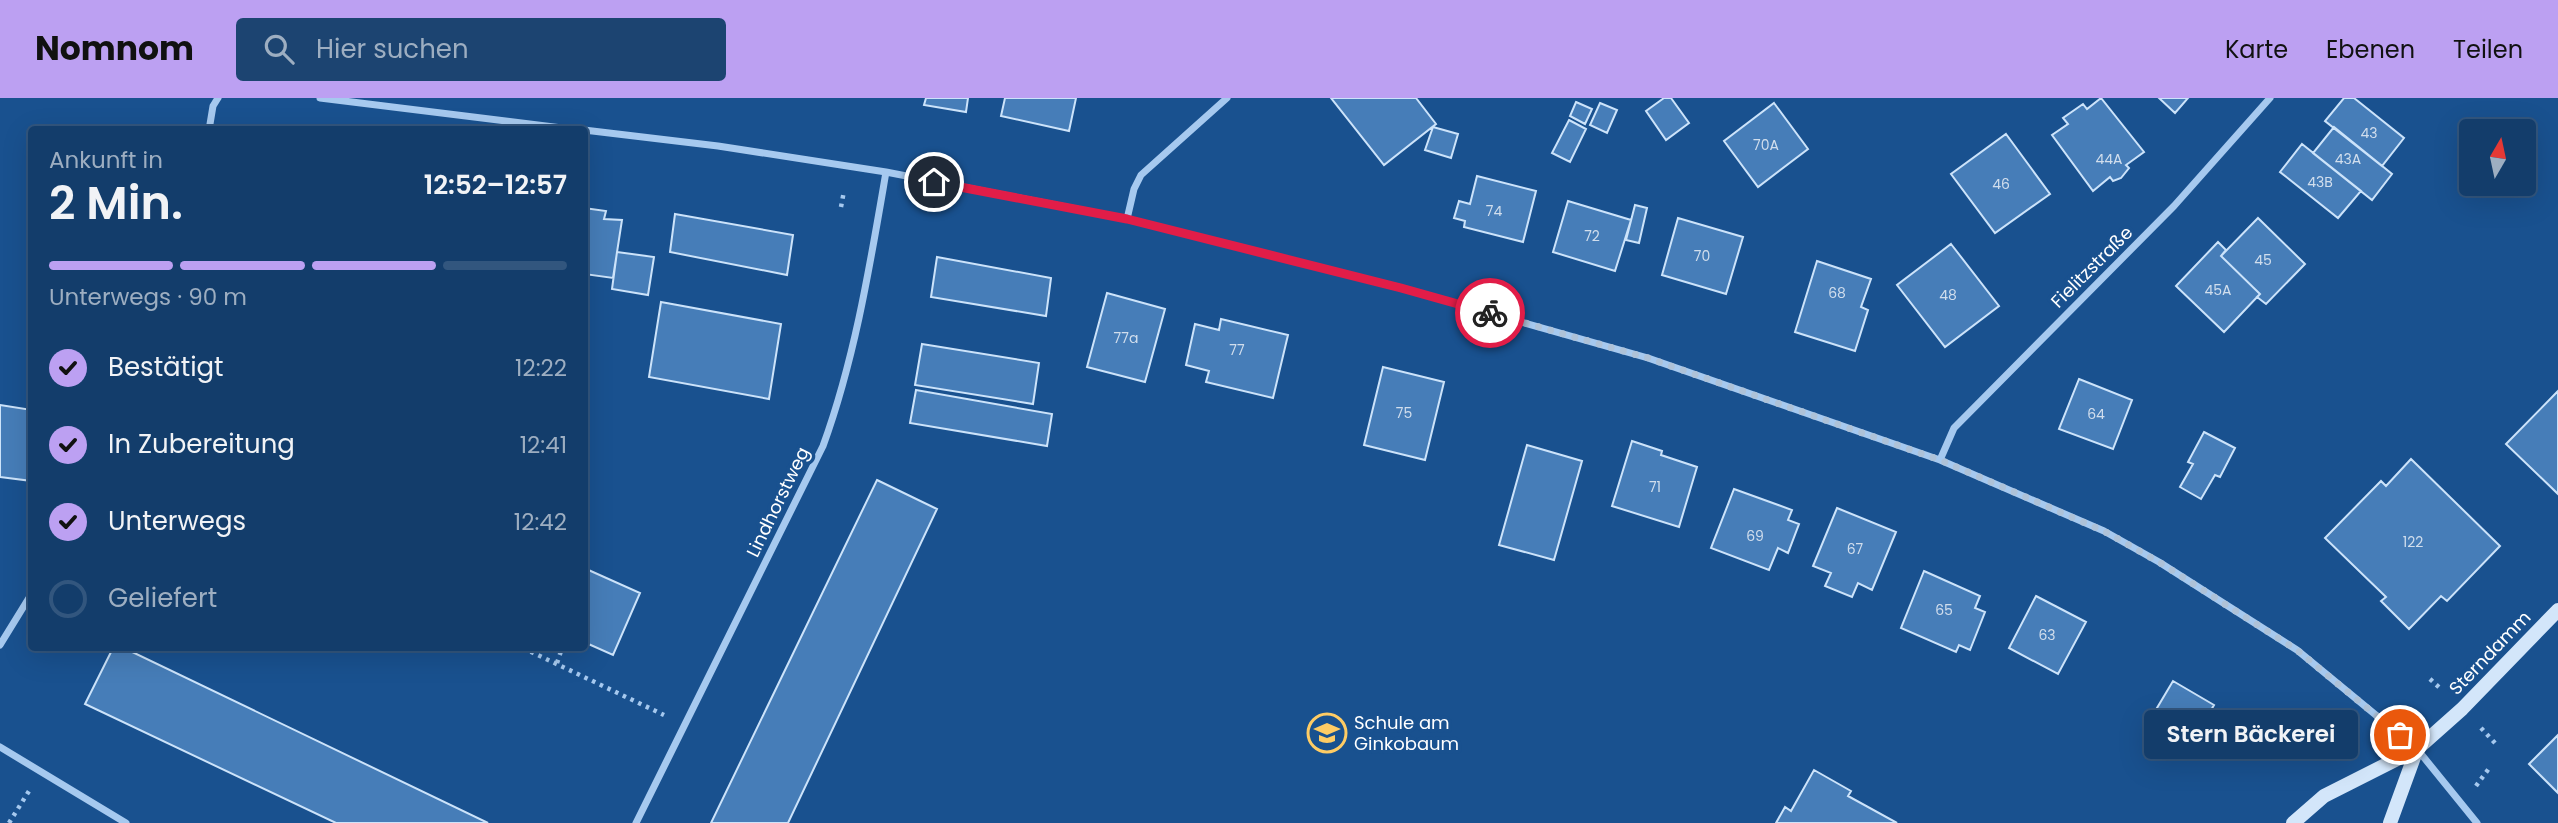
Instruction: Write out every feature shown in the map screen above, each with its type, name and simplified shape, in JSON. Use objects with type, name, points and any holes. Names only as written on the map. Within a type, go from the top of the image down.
[{"type":"street","points":[[210,126],[213,106],[218,98]]},
{"type":"street","points":[[320,98],[546,126]]},
{"type":"street","points":[[1127,219],[1134,189],[1141,175],[1227,98]]},
{"type":"street","name":"Fielitzstraße","points":[[1940,460],[1954,428],[2174,206],[2270,98]]},
{"type":"street","points":[[588,130],[718,146],[886,172],[1127,219],[1401,288],[1648,358],[1940,460],[2104,531],[2159,562],[2297,650],[2417,749],[2477,823]]},
{"type":"street","name":"Lindhorstweg","points":[[636,823],[823,446],[839,402],[861,310],[886,172]]},
{"type":"street","points":[[0,645],[28,600]]},
{"type":"street","name":"Sterndamm","points":[[2293,823],[2324,796],[2417,749],[2462,709],[2558,610]]},
{"type":"street","points":[[0,747],[126,823]]},
{"type":"street","name":"Sterndamm","points":[[2390,823],[2417,749]]},
{"type":"path","points":[[530,651],[685,724]]},
{"type":"path","points":[[557,663],[561,651]]},
{"type":"path","points":[[9,823],[41,773]]},
{"type":"building","points":[[926,98],[968,98],[966,112],[924,105]]},
{"type":"building","points":[[1005,98],[1076,98],[1069,131],[1001,116]]},
{"type":"building","points":[[1331,98],[1416,98],[1436,124],[1384,165]]},
{"type":"building","points":[[1664,98],[1671,98],[1689,123],[1666,140],[1646,111]]},
{"type":"building","points":[[2101,98],[2144,152],[2126,165],[2129,168],[2121,178],[2113,181],[2110,177],[2093,191],[2052,135],[2068,124],[2063,118],[2083,104],[2087,109]]},
{"type":"building","points":[[2159,98],[2188,98],[2175,113]]},
{"type":"building","points":[[2344,98],[2354,98],[2404,138],[2382,166],[2325,121]]},
{"type":"building","points":[[1576,102],[1592,109],[1585,124],[1570,116]]},
{"type":"building","points":[[1600,103],[1617,110],[1607,133],[1590,125]]},
{"type":"building","points":[[1774,103],[1808,149],[1758,187],[1724,141]]},
{"type":"building","points":[[1569,120],[1586,129],[1570,162],[1552,153]]},
{"type":"building","points":[[1433,127],[1458,134],[1451,158],[1425,150]]},
{"type":"building","points":[[2334,127],[2392,174],[2372,200],[2313,153]]},
{"type":"building","points":[[2006,134],[2050,194],[1995,233],[1951,174]]},
{"type":"building","points":[[2302,144],[2361,191],[2338,218],[2280,172]]},
{"type":"building","points":[[1477,176],[1536,191],[1523,242],[1464,227],[1465,221],[1454,218],[1459,201],[1470,204]]},
{"type":"building","points":[[1568,201],[1631,220],[1615,271],[1553,252]]},
{"type":"building","points":[[1635,205],[1647,208],[1639,243],[1626,240]]},
{"type":"building","points":[[588,209],[606,211],[604,219],[622,220],[613,278],[588,275]]},
{"type":"building","points":[[675,214],[793,235],[787,275],[670,252]]},
{"type":"building","points":[[1678,218],[1743,237],[1726,294],[1662,275]]},
{"type":"building","points":[[2258,218],[2305,264],[2266,304],[2257,297],[2260,294],[2221,256]]},
{"type":"building","points":[[2218,242],[2226,250],[2221,256],[2260,294],[2224,332],[2176,286]]},
{"type":"building","points":[[1951,244],[1999,306],[1945,347],[1897,285]]},
{"type":"building","points":[[617,252],[654,257],[648,295],[612,289]]},
{"type":"building","points":[[937,257],[1051,278],[1046,316],[931,297]]},
{"type":"building","points":[[1817,261],[1871,279],[1861,307],[1868,310],[1855,351],[1795,332]]},
{"type":"building","points":[[1107,293],[1165,309],[1145,382],[1087,367]]},
{"type":"building","points":[[661,302],[781,324],[769,399],[649,377]]},
{"type":"building","points":[[1221,319],[1288,335],[1273,398],[1206,382],[1209,371],[1186,365],[1195,324],[1219,330]]},
{"type":"building","points":[[922,344],[1039,363],[1033,404],[915,385]]},
{"type":"building","points":[[1383,367],[1444,382],[1425,460],[1364,445]]},
{"type":"building","points":[[2079,379],[2132,400],[2113,449],[2059,429]]},
{"type":"building","points":[[916,390],[1052,414],[1047,446],[910,423]]},
{"type":"building","points":[[2558,391],[2558,494],[2506,444]]},
{"type":"building","points":[[0,405],[28,409],[28,480],[0,477]]},
{"type":"building","points":[[2204,432],[2235,448],[2220,477],[2215,475],[2201,499],[2180,487],[2193,464],[2188,462]]},
{"type":"building","points":[[1632,441],[1662,451],[1661,455],[1697,467],[1679,527],[1612,506]]},
{"type":"building","points":[[1527,445],[1582,461],[1554,560],[1499,545]]},
{"type":"building","points":[[2411,459],[2500,546],[2447,601],[2441,596],[2409,629],[2381,601],[2386,597],[2325,538],[2381,481],[2386,486]]},
{"type":"building","points":[[877,480],[937,509],[788,823],[711,823]]},
{"type":"building","points":[[1734,489],[1792,510],[1788,520],[1799,524],[1788,553],[1778,548],[1769,570],[1711,548]]},
{"type":"building","points":[[1837,508],[1896,532],[1872,590],[1858,583],[1852,597],[1825,586],[1831,573],[1813,566]]},
{"type":"building","points":[[588,570],[640,593],[613,655],[588,644]]},
{"type":"building","points":[[1924,571],[1980,596],[1975,608],[1985,612],[1970,650],[1959,645],[1956,652],[1901,628]]},
{"type":"building","points":[[2036,596],[2086,622],[2058,674],[2009,648]]},
{"type":"building","points":[[112,651],[130,651],[488,823],[336,823],[85,704]]},
{"type":"building","points":[[2173,681],[2214,705],[2198,732],[2157,708]]},
{"type":"building","points":[[2558,735],[2558,793],[2529,764]]},
{"type":"building","points":[[1814,770],[1851,791],[1848,796],[1897,823],[1776,823],[1785,807],[1791,811]]},
{"type":"way so far","points":[[1490,313],[1648,358],[1940,460],[2104,531],[2159,562],[2297,650],[2400,735]]},
{"type":"place","name":"Schule am Ginkobaum","points":[[1327,733]]},
{"type":"place","name":"Stern Bäckerei","points":[[2400,735]]},
{"type":"route","points":[[934,182],[1127,219],[1490,313]]}]
